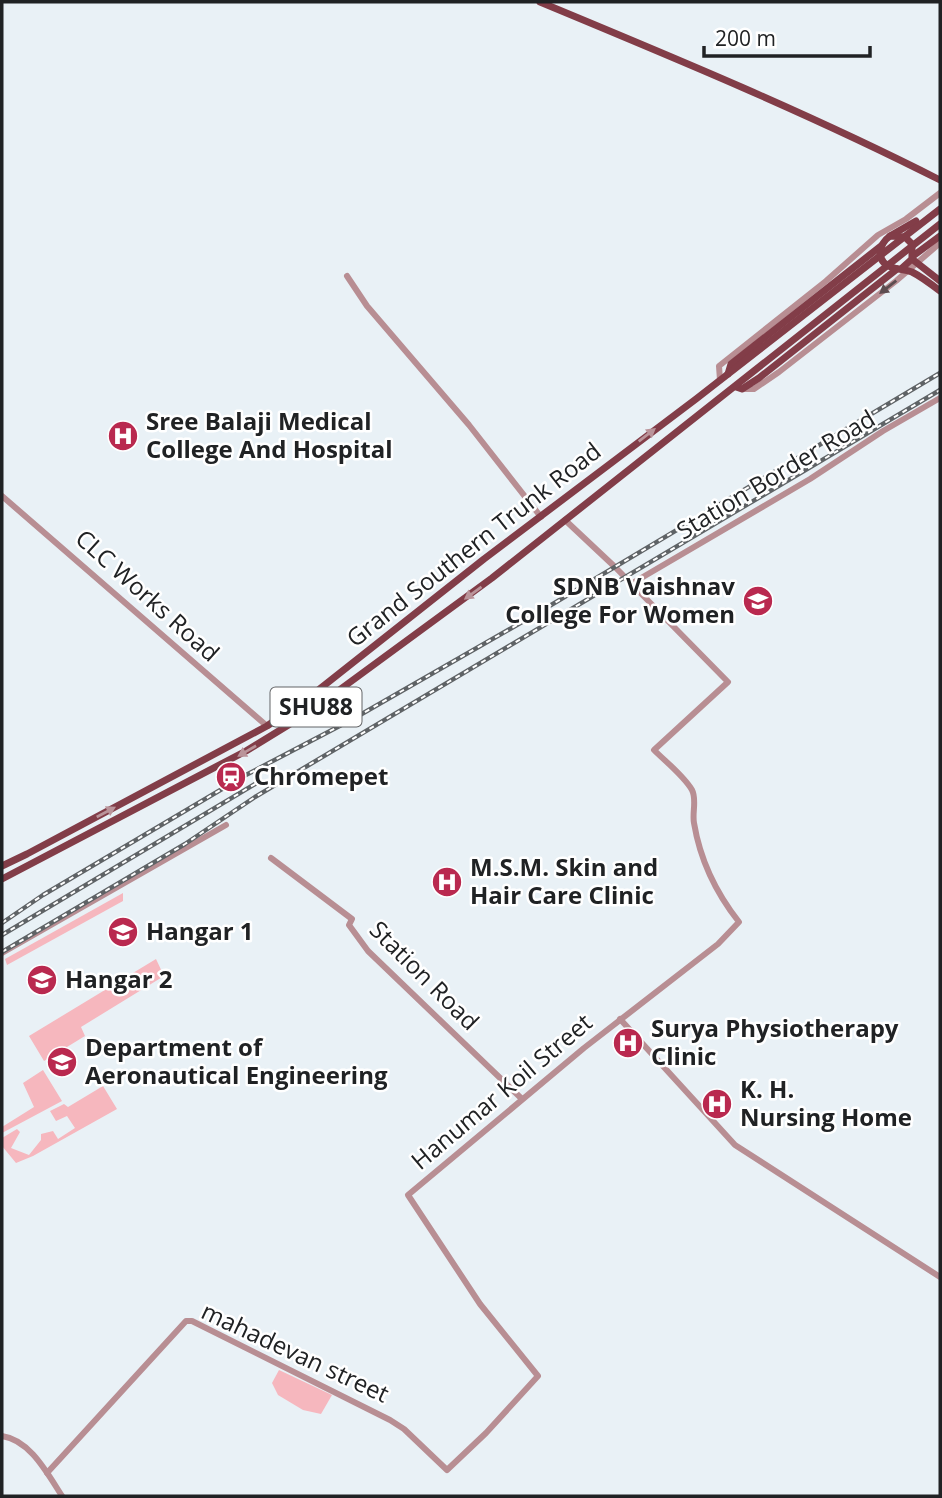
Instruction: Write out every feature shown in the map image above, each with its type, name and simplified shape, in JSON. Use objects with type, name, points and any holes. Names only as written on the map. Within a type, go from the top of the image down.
[{"type":"main road","points":[[540,2],[665,53],[940,182]]},
{"type":"main road","points":[[727,374],[731,364],[740,356],[881,246],[890,236],[909,227],[940,203]]},
{"type":"main road","name":"Grand Southern Trunk Road","points":[[2,866],[267,726],[312,695],[940,209]]},
{"type":"main road","name":"Grand Southern Trunk Road","points":[[2,879],[246,751],[302,717],[492,578],[686,423],[739,388],[940,224]]},
{"type":"main road","points":[[890,236],[900,235],[909,240],[914,249],[913,258]]},
{"type":"main road","points":[[739,388],[759,378],[902,269],[940,236]]},
{"type":"main road","points":[[881,246],[883,261],[940,291]]},
{"type":"main road","points":[[913,258],[940,281]]},
{"type":"street","points":[[720,380],[719,366],[826,281],[885,229],[906,219],[940,194]]},
{"type":"street","points":[[739,388],[754,389],[779,372],[902,269],[940,243]]},
{"type":"street","points":[[347,276],[367,306],[470,425],[541,517]]},
{"type":"street","name":"Station Border Road","points":[[631,584],[810,479],[940,398]]},
{"type":"street","name":"CLC Works Road","points":[[2,496],[267,726]]},
{"type":"street","points":[[565,520],[631,584]]},
{"type":"street","name":"Hanumar Koil Street","points":[[447,1470],[486,1433],[538,1376],[480,1304],[408,1195],[620,1019],[707,953],[739,922],[713,882],[701,852],[693,820],[692,790],[654,750],[727,682],[631,584]]},
{"type":"street","points":[[2,953],[226,825]]},
{"type":"street","name":"Station Road","points":[[271,858],[352,919],[349,926],[368,951],[522,1099]]},
{"type":"street","points":[[620,1019],[735,1145],[940,1277]]},
{"type":"street","name":"mahadevan street","points":[[47,1473],[183,1324],[189,1321],[395,1423],[447,1470]]},
{"type":"street","points":[[2,1436],[17,1439],[47,1473],[62,1496]]},
{"type":"shaded area","points":[[123,893],[123,901],[7,965],[5,959]]},
{"type":"shaded area","points":[[156,959],[164,976],[81,1027],[85,1036],[44,1061],[29,1036]]},
{"type":"shaded area","points":[[43,1070],[62,1101],[2,1133],[2,1127],[34,1107],[23,1083]]},
{"type":"shaded area","points":[[103,1086],[117,1109],[16,1163],[2,1146],[2,1138],[17,1129],[20,1132],[11,1148],[29,1155],[41,1140],[41,1134],[53,1131],[58,1139],[75,1128],[67,1116],[56,1121],[50,1111],[64,1104],[68,1107]]},
{"type":"shaded area","points":[[279,1370],[332,1395],[321,1414],[303,1410],[278,1395],[272,1383]]},
{"type":"railway","points":[[2,923],[43,895],[244,776],[353,719],[536,614],[940,373]]},
{"type":"railway","points":[[2,952],[185,844],[255,797],[940,390]]},
{"type":"railway","points":[[2,935],[260,781]]},
{"type":"place","name":"Sree Balaji Medical College And Hospital","points":[[123,436]]},
{"type":"place","name":"SDNB Vaishnav College For Women","points":[[758,601]]},
{"type":"place","name":"Chromepet","points":[[231,777]]},
{"type":"place","name":"M.S.M. Skin and Hair Care Clinic","points":[[447,882]]},
{"type":"place","name":"Hangar 1","points":[[123,932]]},
{"type":"place","name":"Hangar 2","points":[[42,980]]},
{"type":"place","name":"Surya Physiotherapy Clinic","points":[[628,1043]]},
{"type":"place","name":"Department of Aeronautical Engineering","points":[[62,1062]]},
{"type":"place","name":"K. H. Nursing Home","points":[[717,1104]]}]
